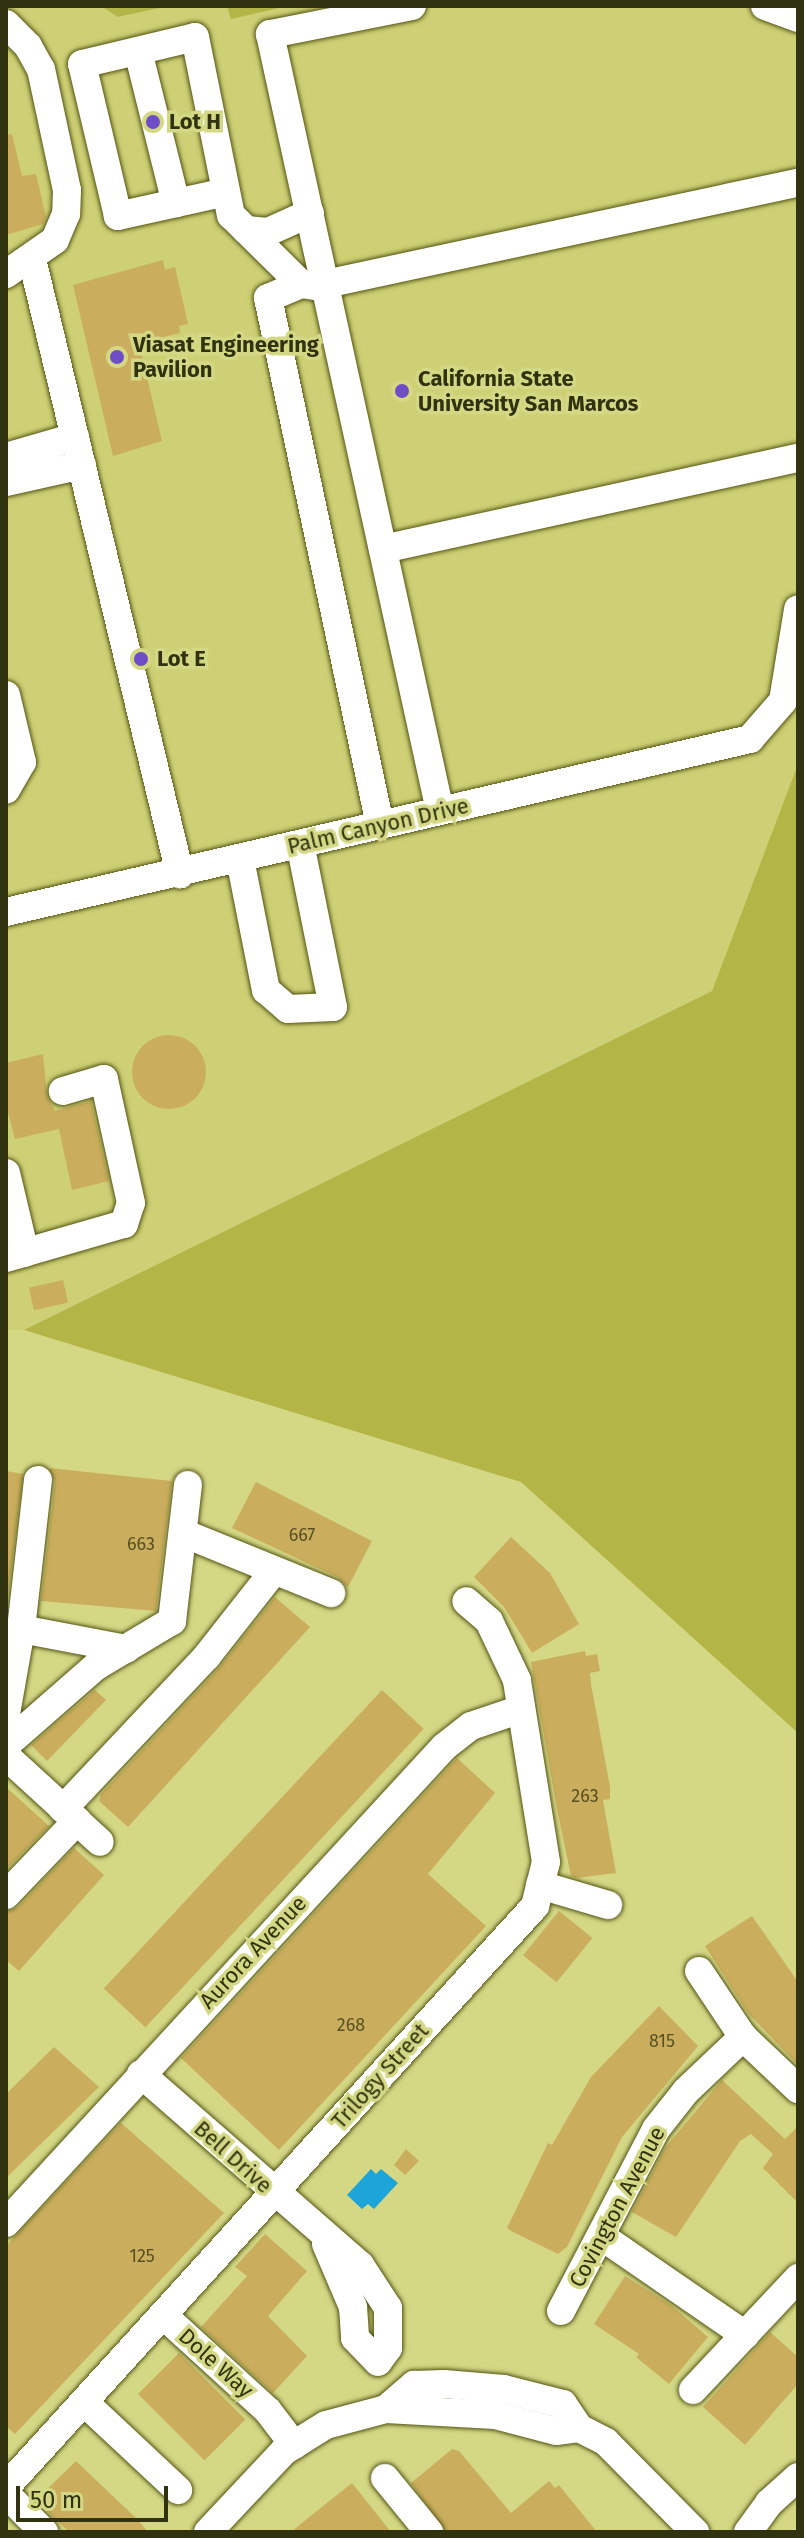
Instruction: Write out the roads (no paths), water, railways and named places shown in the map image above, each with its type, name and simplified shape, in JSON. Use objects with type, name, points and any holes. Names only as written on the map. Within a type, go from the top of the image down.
[{"type":"street","points":[[412,6],[270,34],[310,213],[313,284],[383,549],[440,811]]},
{"type":"street","points":[[765,6],[798,18]]},
{"type":"street","points":[[6,24],[28,46],[41,69],[67,190],[66,214],[55,240],[32,259],[6,274]]},
{"type":"street","points":[[226,192],[118,216],[82,64],[195,37],[231,215],[313,284]]},
{"type":"street","points":[[138,51],[176,203]]},
{"type":"street","points":[[380,825],[268,298],[313,284],[798,183]]},
{"type":"street","points":[[246,230],[268,232],[310,213]]},
{"type":"street","points":[[32,259],[180,874]]},
{"type":"street","points":[[6,457],[75,437]]},
{"type":"street","points":[[383,549],[798,458]]},
{"type":"street","points":[[6,482],[82,465]]},
{"type":"street","name":"Palm Canyon Drive","points":[[6,910],[180,874],[750,739],[783,701],[798,609]]},
{"type":"street","points":[[6,695],[22,762],[6,790]]},
{"type":"street","points":[[240,859],[266,990],[288,1009],[333,1007],[300,844]]},
{"type":"street","points":[[6,1173],[15,1256],[124,1224],[131,1203],[104,1079],[63,1091]]},
{"type":"street","points":[[6,1714],[21,1629],[38,1480]]},
{"type":"street","points":[[6,1745],[95,1667],[172,1621],[188,1485]]},
{"type":"street","points":[[183,1533],[331,1593]]},
{"type":"street","points":[[6,1895],[70,1815],[207,1656],[273,1572]]},
{"type":"street","name":"Trilogy Street","points":[[6,2487],[535,1906],[546,1862],[517,1680],[489,1621],[466,1601]]},
{"type":"street","points":[[21,1629],[126,1649]]},
{"type":"street","name":"Aurora Avenue","points":[[6,2223],[444,1747],[471,1726],[521,1709]]},
{"type":"street","points":[[6,1756],[100,1842]]},
{"type":"street","points":[[540,1885],[608,1905]]},
{"type":"street","points":[[699,1971],[743,2037],[798,2089]]},
{"type":"street","name":"Covington Avenue","points":[[561,2311],[656,2129],[686,2091],[743,2037]]},
{"type":"street","name":"Bell Drive","points":[[141,2074],[325,2239],[341,2245],[388,2308],[388,2348],[378,2362],[355,2338],[353,2307],[325,2239]]},
{"type":"street","points":[[601,2236],[745,2335]]},
{"type":"street","points":[[693,2390],[798,2278]]},
{"type":"street","points":[[353,2307],[378,2294]]},
{"type":"street","name":"Dole Way","points":[[163,2315],[268,2411],[294,2445]]},
{"type":"street","points":[[378,2362],[386,2409]]},
{"type":"street","points":[[208,2532],[294,2445],[326,2425],[386,2409],[414,2385],[504,2389],[563,2404],[579,2428],[606,2442],[695,2532]]},
{"type":"street","points":[[84,2402],[178,2490]]},
{"type":"street","points":[[748,2532],[769,2503],[798,2477]]},
{"type":"street","points":[[385,2478],[429,2532]]},
{"type":"street","points":[[6,2494],[44,2532]]},
{"type":"water","points":[[371,2169],[376,2174],[381,2169],[398,2183],[374,2209],[368,2204],[362,2209],[347,2195]]},
{"type":"place","name":"Lot H","points":[[153,122]]},
{"type":"place","name":"Viasat Engineering Pavilion","points":[[117,357]]},
{"type":"place","name":"California State University San Marcos","points":[[402,391]]},
{"type":"place","name":"Lot E","points":[[141,659]]}]
